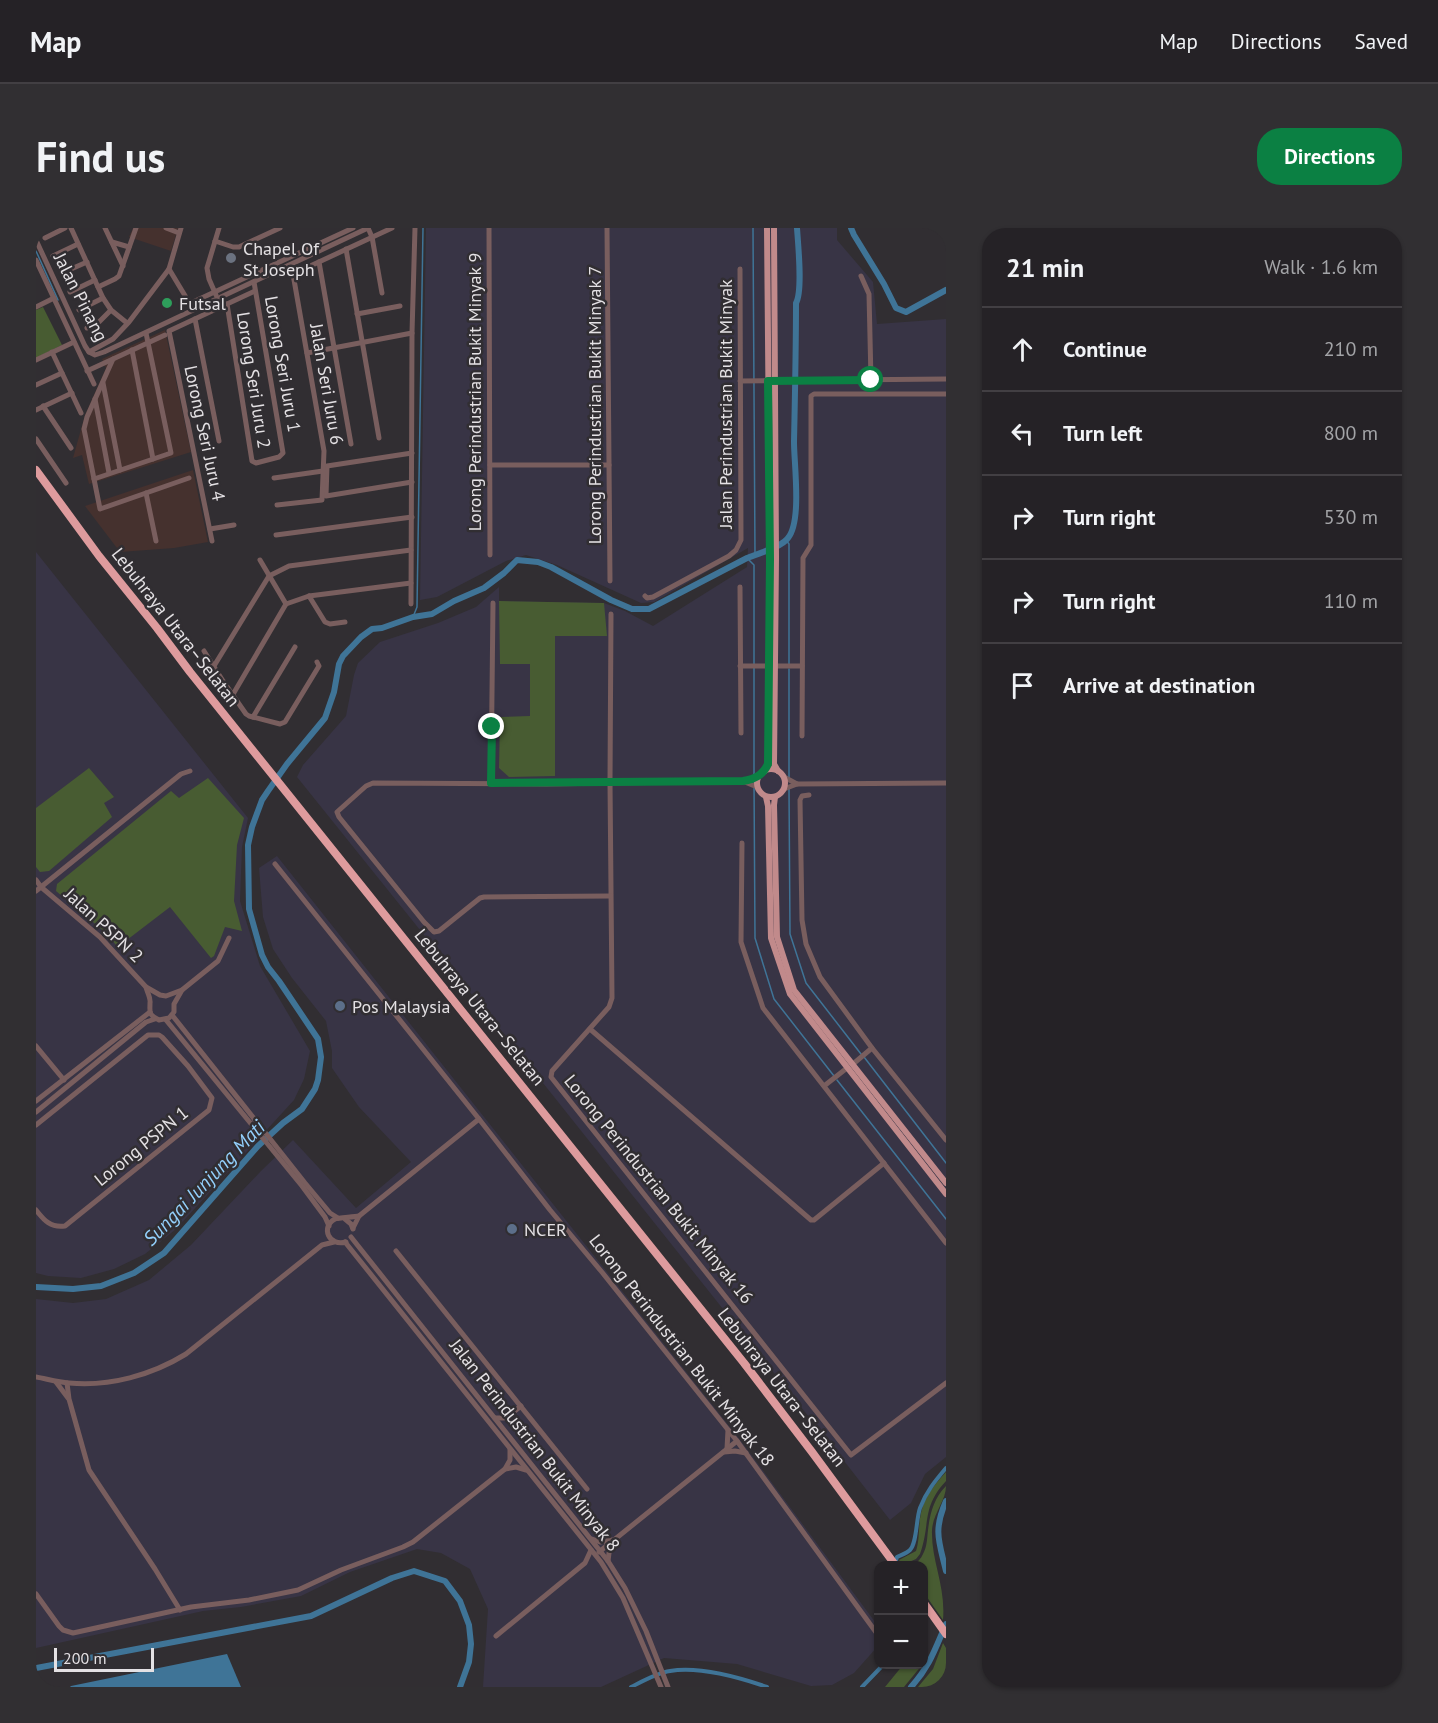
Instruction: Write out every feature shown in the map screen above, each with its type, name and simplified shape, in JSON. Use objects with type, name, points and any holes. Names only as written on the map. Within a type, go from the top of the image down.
[{"type":"highway","name":"Lebuhraya Utara–Selatan","points":[[36,470],[99,556],[269,775]]},
{"type":"highway","name":"Lebuhraya Utara–Selatan","points":[[36,479],[97,563],[279,787],[892,1561]]},
{"type":"highway","name":"Lebuhraya Utara–Selatan","points":[[881,1549],[887,1561]]},
{"type":"highway","points":[[928,1609],[946,1634]]},
{"type":"highway","points":[[926,1615],[946,1643]]},
{"type":"main road","points":[[767,228],[772,381]]},
{"type":"main road","points":[[775,228],[772,381],[773,558],[768,764],[755,782],[766,797],[768,806],[771,938],[790,994],[946,1184]]},
{"type":"main road","points":[[766,797],[779,795],[788,783],[774,764],[771,666]]},
{"type":"main road","points":[[765,771],[774,769],[778,771]]},
{"type":"main road","points":[[775,797],[777,937],[794,990],[946,1194]]},
{"type":"street","points":[[45,238],[65,228]]},
{"type":"street","points":[[71,228],[103,298],[111,310],[127,323]]},
{"type":"street","points":[[105,228],[123,266]]},
{"type":"street","points":[[98,287],[119,276],[136,228]]},
{"type":"street","points":[[89,352],[113,339],[169,269],[180,230],[166,228]]},
{"type":"street","points":[[218,299],[207,275],[207,268],[219,228]]},
{"type":"street","points":[[215,241],[239,247],[280,228]]},
{"type":"street","points":[[169,269],[190,302],[193,302],[352,228]]},
{"type":"street","points":[[368,228],[372,237],[381,293]]},
{"type":"street","name":"Jalan Pinang","points":[[37,244],[85,346],[89,352],[98,355],[368,228]]},
{"type":"street","points":[[288,266],[293,274],[392,228]]},
{"type":"street","points":[[411,604],[412,333],[415,228]]},
{"type":"street","name":"Lorong Perindustrian Bukit Minyak 9","points":[[489,228],[490,555]]},
{"type":"street","name":"Lorong Perindustrian Bukit Minyak 7","points":[[608,228],[610,581]]},
{"type":"street","points":[[112,242],[129,247]]},
{"type":"street","points":[[53,256],[78,244]]},
{"type":"street","points":[[346,249],[379,438]]},
{"type":"street","name":"Jalan Pinang","points":[[36,260],[93,384]]},
{"type":"street","points":[[319,261],[351,444]]},
{"type":"street","points":[[62,273],[87,262]]},
{"type":"street","name":"Jalan Perindustrian Bukit Minyak","points":[[645,596],[652,597],[729,556],[736,550],[741,540],[740,269]]},
{"type":"street","name":"Jalan Seri Juru 6","points":[[293,274],[324,451],[324,498]]},
{"type":"street","points":[[861,276],[869,294],[871,380]]},
{"type":"street","points":[[70,292],[95,280]]},
{"type":"street","name":"Lorong Seri Juru 1","points":[[252,461],[256,463],[279,457],[283,453],[254,282]]},
{"type":"street","points":[[87,371],[255,291]]},
{"type":"street","points":[[36,307],[54,298]]},
{"type":"street","points":[[79,310],[103,298]]},
{"type":"street","name":"Lorong Seri Juru 2","points":[[227,304],[252,461]]},
{"type":"street","points":[[357,314],[400,306]]},
{"type":"street","points":[[87,328],[97,324],[111,310]]},
{"type":"street","points":[[195,319],[219,441]]},
{"type":"street","points":[[94,479],[171,453],[146,333]]},
{"type":"street","name":"Lorong Seri Juru 4","points":[[167,333],[212,541]]},
{"type":"street","points":[[307,353],[412,333]]},
{"type":"street","points":[[36,360],[74,342]]},
{"type":"street","points":[[132,350],[153,459]]},
{"type":"street","points":[[52,352],[81,413]]},
{"type":"street","points":[[112,359],[87,417],[84,432],[100,509],[189,478]]},
{"type":"street","points":[[104,364],[108,370]]},
{"type":"street","points":[[36,385],[62,373]]},
{"type":"street","points":[[852,380],[853,394]]},
{"type":"street","points":[[913,380],[913,394]]},
{"type":"street","points":[[740,381],[946,380]]},
{"type":"street","points":[[103,381],[120,470]]},
{"type":"street","points":[[36,410],[72,393]]},
{"type":"street","points":[[802,736],[803,558],[810,547],[813,395],[946,394]]},
{"type":"street","points":[[95,399],[110,473]]},
{"type":"street","points":[[43,406],[71,448]]},
{"type":"street","points":[[36,439],[66,483]]},
{"type":"street","points":[[274,478],[412,453]]},
{"type":"street","points":[[490,465],[609,465]]},
{"type":"street","points":[[277,505],[412,482]]},
{"type":"street","points":[[146,493],[156,541]]},
{"type":"street","points":[[276,535],[412,516]]},
{"type":"street","points":[[210,529],[234,525]]},
{"type":"street","points":[[214,666],[269,576],[289,566],[411,550]]},
{"type":"street","points":[[260,560],[286,604]]},
{"type":"street","points":[[232,696],[286,604],[309,596],[411,582]]},
{"type":"street","points":[[740,587],[741,733]]},
{"type":"street","points":[[309,596],[325,622],[330,624],[345,622]]},
{"type":"street","points":[[491,783],[493,603]]},
{"type":"street","name":"Lorong Perindustrian Bukit Minyak 16","points":[[611,614],[611,1001],[609,1007],[552,1071],[552,1080],[852,1455],[946,1383]]},
{"type":"street","points":[[253,717],[295,647]]},
{"type":"street","points":[[204,651],[246,714],[280,724],[284,723],[319,666],[317,662]]},
{"type":"street","points":[[740,666],[802,666]]},
{"type":"street","points":[[39,889],[181,774],[190,771]]},
{"type":"street","points":[[610,896],[484,897],[439,931],[434,932],[424,922],[381,862],[339,817],[337,812],[371,783],[755,782]]},
{"type":"street","points":[[788,783],[946,783]]},
{"type":"street","points":[[809,795],[802,796],[800,800],[802,920],[807,944],[819,977],[871,1049],[946,1140]]},
{"type":"street","points":[[742,843],[741,942],[763,1008],[946,1243]]},
{"type":"street","name":"Lorong Perindustrian Bukit Minyak 18","points":[[275,864],[737,1441],[874,1628]]},
{"type":"street","name":"Jalan PSPN 2","points":[[36,880],[39,889],[100,937],[146,987]]},
{"type":"street","points":[[151,1001],[182,990],[218,961],[229,938]]},
{"type":"street","points":[[146,987],[174,1004]]},
{"type":"street","points":[[146,987],[151,1001],[150,1012],[155,1018]]},
{"type":"street","points":[[166,1020],[174,1012],[174,1004],[182,990]]},
{"type":"street","points":[[36,1101],[150,1012]]},
{"type":"street","points":[[172,1015],[325,1216],[329,1236],[334,1242]]},
{"type":"street","points":[[36,1112],[146,1022],[155,1018],[166,1020],[258,1128]]},
{"type":"street","points":[[590,1029],[811,1220],[814,1220],[884,1163]]},
{"type":"street","name":"Lorong PSPN 1","points":[[36,1125],[148,1035],[162,1037],[211,1095],[209,1110],[65,1226],[48,1225],[36,1210]]},
{"type":"street","points":[[36,1046],[64,1080]]},
{"type":"street","points":[[825,1085],[871,1049]]},
{"type":"street","points":[[188,1066],[198,1058]]},
{"type":"street","points":[[66,1088],[72,1095]]},
{"type":"street","points":[[36,1377],[67,1383],[104,1383],[145,1374],[167,1366],[186,1354],[322,1245],[345,1242],[351,1237],[359,1216],[479,1119]]},
{"type":"street","points":[[271,1145],[330,1213],[351,1224],[353,1228]]},
{"type":"street","points":[[322,1245],[332,1221],[359,1216]]},
{"type":"street","name":"Jalan Perindustrian Bukit Minyak 8","points":[[351,1237],[589,1537],[623,1598],[661,1687]]},
{"type":"street","name":"Jalan Perindustrian Bukit Minyak 8","points":[[345,1242],[591,1550],[608,1561],[646,1631],[668,1687]]},
{"type":"street","points":[[396,1251],[587,1489]]},
{"type":"street","points":[[55,1381],[69,1400]]},
{"type":"street","points":[[67,1383],[69,1400],[88,1470],[180,1610]]},
{"type":"street","points":[[69,1400],[79,1384]]},
{"type":"street","points":[[495,1418],[506,1418],[521,1406]]},
{"type":"street","points":[[505,1431],[506,1418]]},
{"type":"street","points":[[725,1451],[728,1430]]},
{"type":"street","points":[[597,1553],[737,1441]]},
{"type":"street","points":[[36,1594],[59,1626],[73,1633],[191,1607],[249,1600],[298,1590],[341,1570],[409,1545],[505,1469],[510,1460],[510,1449]]},
{"type":"street","points":[[725,1451],[746,1453]]},
{"type":"street","points":[[505,1469],[516,1467],[526,1470]]},
{"type":"street","points":[[589,1537],[600,1542],[614,1540]]},
{"type":"street","points":[[608,1561],[614,1540]]},
{"type":"street","points":[[496,1636],[585,1563],[591,1550]]},
{"type":"street","points":[[585,1563],[601,1562]]},
{"type":"street","points":[[173,1598],[191,1607]]},
{"type":"street","points":[[167,1612],[173,1598]]},
{"type":"shaded area","points":[[133,228],[178,228],[171,251],[129,237]]},
{"type":"shaded area","points":[[426,228],[837,228],[837,240],[873,282],[877,324],[946,319],[946,1457],[925,1474],[911,1503],[890,1520],[297,777],[303,765],[346,716],[358,663],[380,642],[438,623],[476,607],[499,587],[499,601],[604,603],[653,626],[747,567],[748,548],[654,602],[641,603],[557,565],[526,555],[506,561],[437,597],[420,600]]},
{"type":"shaded area","points":[[165,330],[191,452],[89,484],[82,455],[73,458],[85,415],[106,368],[102,359]]},
{"type":"shaded area","points":[[193,470],[208,542],[174,548],[120,552],[85,506]]},
{"type":"shaded area","points":[[36,552],[248,818],[242,847],[240,901],[260,966],[310,1051],[304,1079],[294,1100],[176,1229],[145,1254],[114,1269],[81,1278],[36,1273]]},
{"type":"shaded area","points":[[277,856],[741,1441],[874,1621],[874,1650],[854,1673],[832,1685],[811,1686],[737,1664],[664,1658],[601,1687],[483,1687],[488,1609],[470,1569],[441,1553],[417,1549],[350,1572],[301,1596],[203,1611],[36,1648],[36,1299],[73,1303],[106,1299],[149,1280],[191,1245],[293,1140],[356,1208],[411,1162],[359,1107],[332,1068],[332,1051],[326,1021],[292,978],[273,949],[263,917],[259,868]]},
{"type":"green space","points":[[43,307],[62,345],[36,358],[36,310]]},
{"type":"green space","points":[[499,601],[604,603],[607,636],[555,636],[555,776],[509,777],[499,768],[500,717],[530,716],[530,664],[500,664]]},
{"type":"green space","points":[[89,768],[114,797],[104,803],[112,817],[49,871],[40,872],[36,867],[36,808]]},
{"type":"green space","points":[[208,778],[244,818],[237,845],[234,901],[242,931],[225,927],[214,956],[211,958],[170,907],[123,943],[116,945],[106,933],[56,891],[57,884],[171,791],[179,798]]},
{"type":"green space","points":[[946,1472],[946,1481],[933,1499],[930,1508],[920,1554],[911,1561],[900,1561],[916,1551],[922,1507],[934,1486]]},
{"type":"green space","points":[[946,1486],[932,1530],[942,1596],[943,1620],[928,1599],[928,1561],[918,1561],[927,1543],[930,1518],[938,1496]]},
{"type":"green space","points":[[943,1643],[946,1648],[946,1685],[944,1687],[918,1687],[933,1669]]},
{"type":"green space","points":[[900,1669],[919,1669],[904,1687],[885,1687]]},
{"type":"water","points":[[227,1654],[241,1687],[70,1687],[71,1686]]},
{"type":"waterway","points":[[413,617],[417,607],[423,228]]},
{"type":"waterway","points":[[753,228],[755,555]]},
{"type":"waterway","name":"Sungai Junjung Mati","points":[[36,1287],[73,1289],[101,1286],[134,1273],[164,1253],[258,1146],[302,1109],[315,1089],[321,1057],[318,1039],[262,955],[249,909],[248,845],[262,800],[287,764],[325,718],[334,692],[339,664],[343,656],[361,637],[372,629],[432,614],[484,588],[517,560],[538,562],[551,567],[632,609],[649,609],[747,558],[775,547],[788,538],[795,519],[796,506],[794,442],[796,303],[800,278],[797,228]]},
{"type":"waterway","points":[[851,228],[896,308],[906,312],[946,290]]},
{"type":"waterway","points":[[36,251],[58,300]]},
{"type":"waterway","points":[[786,540],[789,544],[789,664]]},
{"type":"waterway","points":[[747,558],[754,565],[754,776]]},
{"type":"waterway","points":[[789,669],[789,778]]},
{"type":"waterway","points":[[754,781],[755,938],[774,999],[834,1076]]},
{"type":"waterway","points":[[789,789],[790,934],[806,983],[861,1054]]},
{"type":"waterway","points":[[864,1057],[946,1163]]},
{"type":"waterway","points":[[837,1080],[946,1219]]},
{"type":"waterway","points":[[896,1561],[897,1557],[912,1547],[922,1502],[946,1468]]},
{"type":"waterway","points":[[946,1501],[938,1528],[939,1544],[946,1571]]},
{"type":"waterway","name":"Sungai Junjung Mati","points":[[36,1668],[311,1616],[392,1578],[414,1571],[445,1581],[460,1601],[469,1625],[471,1644],[469,1662],[460,1687]]},
{"type":"waterway","points":[[911,1687],[928,1664],[946,1624]]},
{"type":"waterway","points":[[862,1687],[879,1669]]},
{"type":"waterway","points":[[631,1687],[660,1674],[682,1670],[719,1673],[767,1687]]},
{"type":"place","name":"Chapel Of St Joseph","points":[[231,258]]},
{"type":"place","name":"Futsal","points":[[167,303]]},
{"type":"place","name":"Pos Malaysia","points":[[340,1006]]},
{"type":"place","name":"NCER","points":[[512,1229]]},
{"type":"route","points":[[492,727],[491,783],[743,781],[758,777],[765,771],[768,764],[770,559],[768,381],[871,380]]}]
